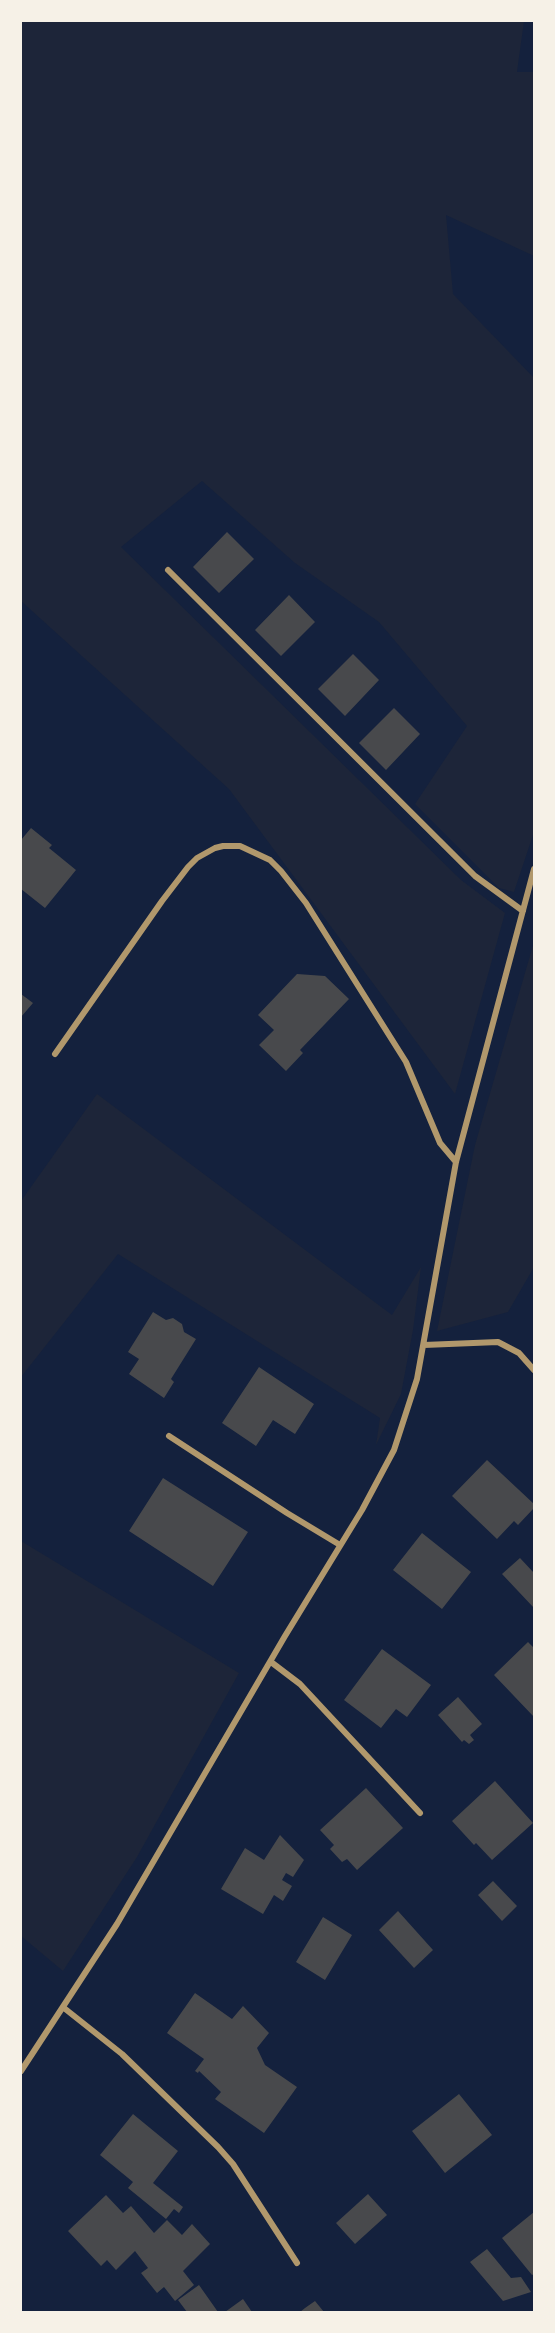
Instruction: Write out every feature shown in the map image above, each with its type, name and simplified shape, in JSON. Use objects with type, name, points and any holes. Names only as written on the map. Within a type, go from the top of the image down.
[{"type":"street","points":[[168,570],[475,876],[523,910]]},
{"type":"street","points":[[55,1054],[165,896],[188,867],[197,858],[215,848],[240,846],[270,860],[306,903],[406,1062],[440,1143],[456,1162]]},
{"type":"street","points":[[21,2072],[117,1924],[362,1510],[394,1450],[408,1411],[424,1345],[456,1162],[534,869]]},
{"type":"street","points":[[424,1345],[498,1342],[519,1353],[534,1370]]},
{"type":"street","points":[[168,1436],[340,1545]]},
{"type":"street","points":[[271,1662],[300,1684],[420,1813]]},
{"type":"street","points":[[64,2008],[122,2054],[218,2147],[233,2164],[297,2263]]},
{"type":"shaded area","points":[[21,21],[524,21],[517,72],[534,72],[534,256],[446,215],[453,294],[534,378],[534,832],[514,892],[499,888],[415,804],[467,726],[379,622],[295,563],[202,481],[121,547],[461,880],[505,913],[455,1094],[229,789],[21,601]]},
{"type":"shaded area","points":[[534,942],[534,1267],[508,1312],[437,1331],[475,1145]]},
{"type":"shaded area","points":[[97,1094],[392,1315],[421,1267],[413,1330],[401,1394],[376,1445],[380,1418],[118,1254],[21,1377],[21,1201]]},
{"type":"shaded area","points":[[21,1541],[239,1673],[137,1857],[63,1971],[21,1936]]},
{"type":"building","points":[[227,532],[254,559],[219,593],[193,567]]},
{"type":"building","points":[[289,595],[315,622],[281,656],[255,630]]},
{"type":"building","points":[[353,654],[379,680],[345,716],[318,689]]},
{"type":"building","points":[[394,708],[420,734],[386,770],[359,743]]},
{"type":"building","points":[[31,828],[52,845],[49,848],[76,870],[45,908],[21,889],[21,840]]},
{"type":"building","points":[[297,974],[325,976],[349,999],[300,1050],[303,1053],[286,1071],[259,1045],[274,1030],[258,1015]]},
{"type":"building","points":[[21,994],[33,1003],[21,1017]]},
{"type":"building","points":[[153,1312],[166,1320],[173,1318],[182,1324],[184,1332],[196,1339],[171,1379],[174,1382],[164,1398],[129,1374],[139,1359],[128,1352]]},
{"type":"building","points":[[259,1367],[314,1404],[295,1434],[273,1420],[256,1446],[222,1423]]},
{"type":"building","points":[[487,1460],[534,1504],[534,1508],[518,1525],[514,1521],[497,1539],[452,1496]]},
{"type":"building","points":[[163,1478],[248,1532],[213,1586],[129,1531]]},
{"type":"building","points":[[422,1533],[471,1572],[442,1609],[393,1570]]},
{"type":"building","points":[[520,1558],[534,1573],[534,1608],[502,1574]]},
{"type":"building","points":[[528,1642],[534,1648],[534,1717],[494,1675]]},
{"type":"building","points":[[382,1649],[431,1685],[407,1717],[396,1709],[381,1728],[344,1700]]},
{"type":"building","points":[[458,1697],[482,1724],[470,1735],[474,1740],[469,1744],[464,1740],[462,1742],[438,1715]]},
{"type":"building","points":[[495,1781],[533,1823],[492,1860],[476,1843],[474,1845],[452,1821]]},
{"type":"building","points":[[366,1788],[403,1828],[357,1870],[347,1859],[342,1862],[330,1849],[334,1845],[320,1830]]},
{"type":"building","points":[[280,1835],[304,1860],[293,1877],[286,1873],[282,1880],[292,1886],[283,1901],[274,1895],[263,1914],[221,1889],[245,1848],[264,1860]]},
{"type":"building","points":[[493,1881],[517,1906],[502,1921],[478,1895]]},
{"type":"building","points":[[398,1911],[433,1950],[414,1968],[379,1930]]},
{"type":"building","points":[[323,1917],[352,1935],[325,1980],[296,1962]]},
{"type":"building","points":[[195,1993],[232,2019],[243,2006],[269,2033],[257,2048],[265,2065],[297,2087],[264,2133],[215,2099],[221,2092],[199,2071],[198,2073],[195,2071],[204,2059],[167,2033]]},
{"type":"building","points":[[459,2094],[492,2135],[445,2173],[412,2131]]},
{"type":"building","points":[[133,2114],[178,2151],[153,2183],[183,2207],[179,2213],[174,2209],[166,2219],[128,2188],[133,2182],[100,2155]]},
{"type":"building","points":[[368,2194],[387,2215],[355,2244],[336,2223]]},
{"type":"building","points":[[106,2195],[123,2213],[131,2206],[154,2233],[167,2220],[182,2235],[192,2224],[210,2244],[183,2271],[194,2285],[175,2301],[164,2287],[157,2293],[141,2273],[148,2268],[135,2251],[116,2270],[107,2260],[101,2266],[68,2231]]},
{"type":"building","points":[[534,2212],[534,2274],[532,2275],[502,2238]]},
{"type":"building","points":[[487,2249],[511,2278],[521,2277],[531,2292],[503,2301],[470,2262]]},
{"type":"building","points":[[199,2285],[218,2312],[187,2312],[178,2300]]},
{"type":"building","points":[[243,2299],[252,2312],[225,2312]]},
{"type":"building","points":[[315,2301],[324,2312],[300,2312],[305,2308]]}]
